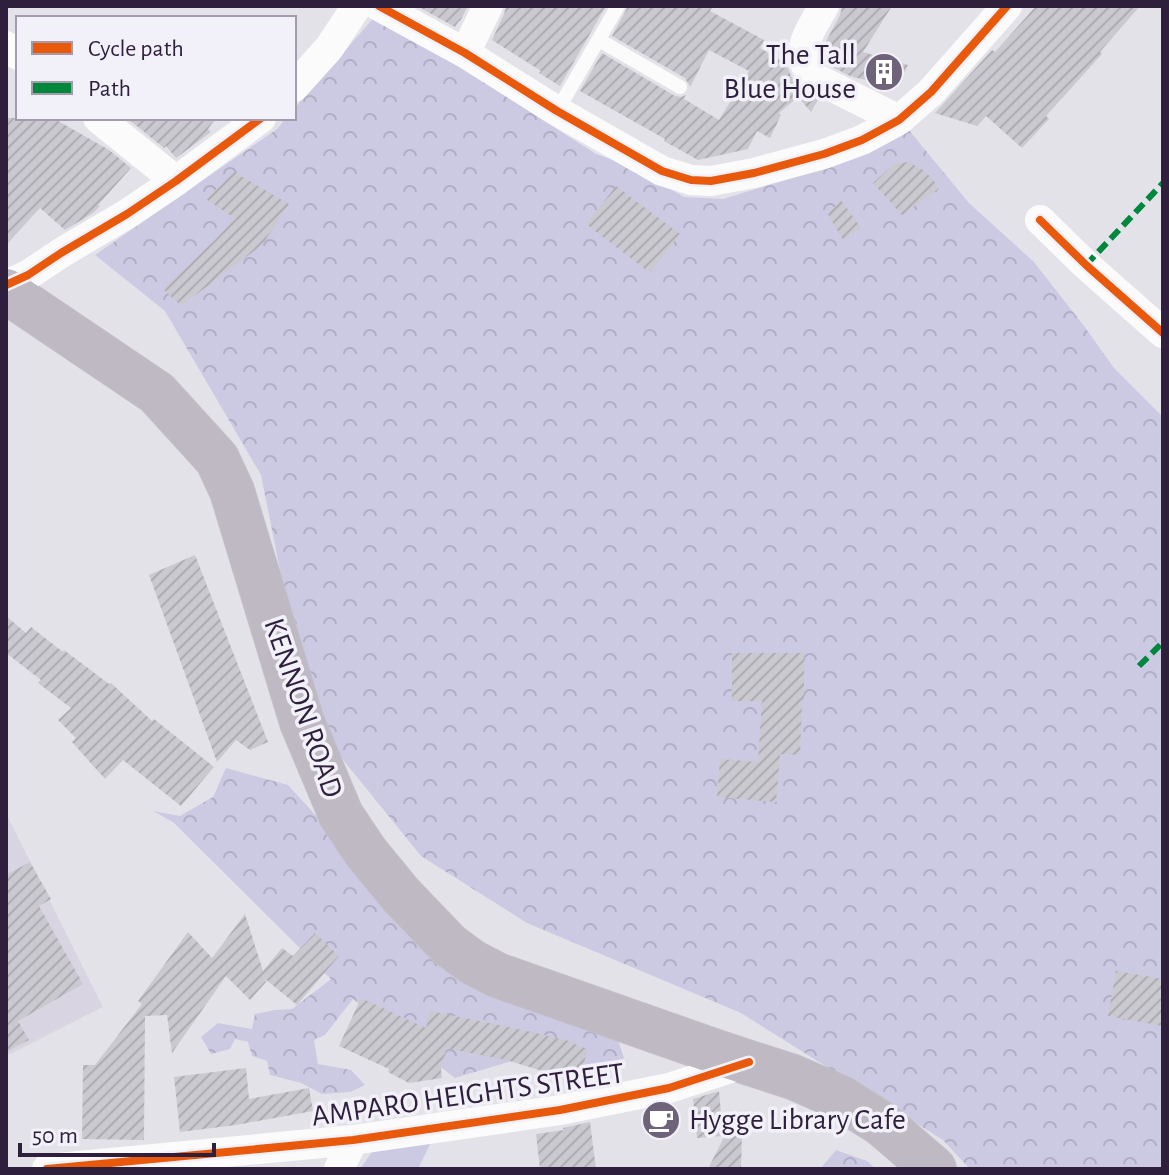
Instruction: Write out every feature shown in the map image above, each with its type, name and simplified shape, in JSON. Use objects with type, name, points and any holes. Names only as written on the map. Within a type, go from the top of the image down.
[{"type":"highway","name":"KENNON ROAD","points":[[15,288],[157,393],[217,459],[232,491],[302,722],[341,815],[401,895],[449,945],[497,975],[793,1077],[841,1098],[882,1124],[934,1169]]},
{"type":"street","points":[[296,85],[329,48],[357,6]]},
{"type":"street","points":[[379,6],[465,53],[557,111],[662,171],[691,180],[711,181],[824,154],[862,140],[899,120],[931,92],[1007,6]]},
{"type":"street","points":[[465,53],[488,6]]},
{"type":"street","points":[[824,6],[804,43],[802,56],[808,71],[815,78],[899,120]]},
{"type":"street","points":[[100,120],[176,181]]},
{"type":"street","points":[[15,288],[61,253],[176,181],[258,120]]},
{"type":"street","points":[[1040,220],[1163,333]]},
{"type":"street","name":"AMPARO HEIGHTS STREET","points":[[47,1169],[353,1140],[560,1110],[669,1088],[749,1062]]},
{"type":"street","points":[[339,1169],[353,1140]]},
{"type":"lane","points":[[557,111],[618,6]]},
{"type":"lane","points":[[599,40],[680,87]]},
{"type":"shaded area","points":[[6,813],[103,1007],[6,1056]]},
{"type":"green space","points":[[377,14],[596,154],[636,168],[684,197],[723,199],[789,179],[908,129],[969,203],[1034,262],[1114,368],[1163,417],[1163,1169],[970,1169],[943,1140],[741,1013],[527,923],[421,856],[327,740],[282,580],[261,475],[165,311],[95,255],[277,129],[284,120],[296,120],[296,107]]},
{"type":"green space","points":[[226,768],[288,785],[438,949],[611,1019],[624,1058],[590,1078],[551,1049],[455,1078],[353,999],[325,1035],[314,1040],[318,1064],[351,1070],[365,1085],[350,1092],[322,1094],[301,1083],[270,1075],[267,1061],[252,1056],[248,1042],[235,1039],[230,1049],[211,1054],[201,1037],[218,1023],[252,1029],[255,1014],[292,1009],[331,979],[173,822],[153,811],[180,816],[213,797]]},
{"type":"green space","points":[[386,1132],[433,1138],[418,1169],[360,1169]]},
{"type":"green space","points":[[836,1150],[867,1161],[876,1169],[820,1169]]},
{"type":"building","points":[[417,6],[468,6],[455,27]]},
{"type":"building","points":[[506,6],[606,6],[560,86],[492,40]]},
{"type":"building","points":[[628,6],[713,6],[710,11],[764,40],[760,48],[786,63],[801,89],[818,100],[811,112],[798,97],[779,113],[781,115],[770,138],[757,131],[748,149],[698,160],[580,91],[602,53],[675,96],[686,95],[684,99],[719,120],[749,71],[709,50],[690,87],[685,78],[612,36]]},
{"type":"building","points":[[842,6],[892,6],[863,52],[908,65],[896,88],[850,76],[823,60],[823,47]]},
{"type":"building","points":[[1036,6],[1140,6],[1022,148],[986,116],[977,126],[935,113],[992,50],[995,52]]},
{"type":"building","points":[[6,118],[56,120],[109,150],[131,168],[93,213],[65,230],[40,208],[6,245]]},
{"type":"building","points":[[129,120],[215,120],[208,129],[211,132],[176,158],[166,146],[164,148]]},
{"type":"building","points":[[908,162],[932,178],[939,189],[902,215],[873,183],[894,164]]},
{"type":"building","points":[[234,172],[289,204],[262,245],[181,306],[163,289],[234,218],[206,199]]},
{"type":"building","points":[[616,186],[680,234],[650,273],[586,224]]},
{"type":"building","points":[[841,200],[861,228],[843,240],[828,214]]},
{"type":"building","points":[[195,555],[268,742],[250,750],[236,740],[217,762],[149,575]]},
{"type":"building","points":[[6,616],[26,633],[31,627],[111,683],[152,721],[154,719],[214,767],[181,806],[123,760],[105,779],[72,742],[76,738],[58,720],[71,708],[6,653]]},
{"type":"building","points":[[732,653],[804,653],[800,755],[780,754],[776,802],[717,797],[720,759],[758,762],[762,701],[732,701]]},
{"type":"building","points":[[30,862],[51,899],[39,906],[83,984],[18,1021],[29,1040],[6,1052],[6,875]]},
{"type":"building","points":[[245,914],[263,971],[282,948],[293,956],[315,933],[339,956],[297,1005],[265,979],[266,982],[250,1000],[226,976],[172,1053],[167,1015],[145,1016],[144,1140],[82,1139],[83,1065],[95,1065],[142,1004],[138,1001],[188,932],[212,958]]},
{"type":"building","points":[[1116,971],[1163,979],[1163,1026],[1108,1016]]},
{"type":"building","points":[[361,998],[426,1028],[430,1011],[573,1042],[588,1049],[580,1076],[564,1072],[562,1077],[506,1060],[446,1048],[442,1078],[409,1083],[388,1072],[389,1069],[339,1046]]},
{"type":"building","points":[[246,1068],[249,1099],[309,1088],[313,1111],[180,1132],[174,1077]]},
{"type":"building","points":[[719,1091],[723,1136],[697,1138],[693,1099]]},
{"type":"building","points":[[590,1122],[596,1169],[540,1169],[536,1134]]},
{"type":"building","points":[[725,1135],[742,1135],[741,1169],[708,1169]]},
{"type":"marked path","points":[[1086,265],[1163,183]]},
{"type":"marked path","points":[[1139,666],[1163,642]]},
{"type":"cycle path","points":[[379,6],[465,53],[557,111],[662,171],[691,180],[711,181],[824,154],[862,140],[899,120],[931,92],[1007,6]]},
{"type":"cycle path","points":[[6,285],[28,275],[127,214],[258,120]]},
{"type":"cycle path","points":[[1040,220],[1163,333]]},
{"type":"cycle path","points":[[47,1169],[353,1140],[560,1110],[669,1088],[749,1062]]},
{"type":"place","name":"The Tall Blue House","points":[[884,72]]},
{"type":"place","name":"Hygge Library Cafe","points":[[661,1120]]}]
